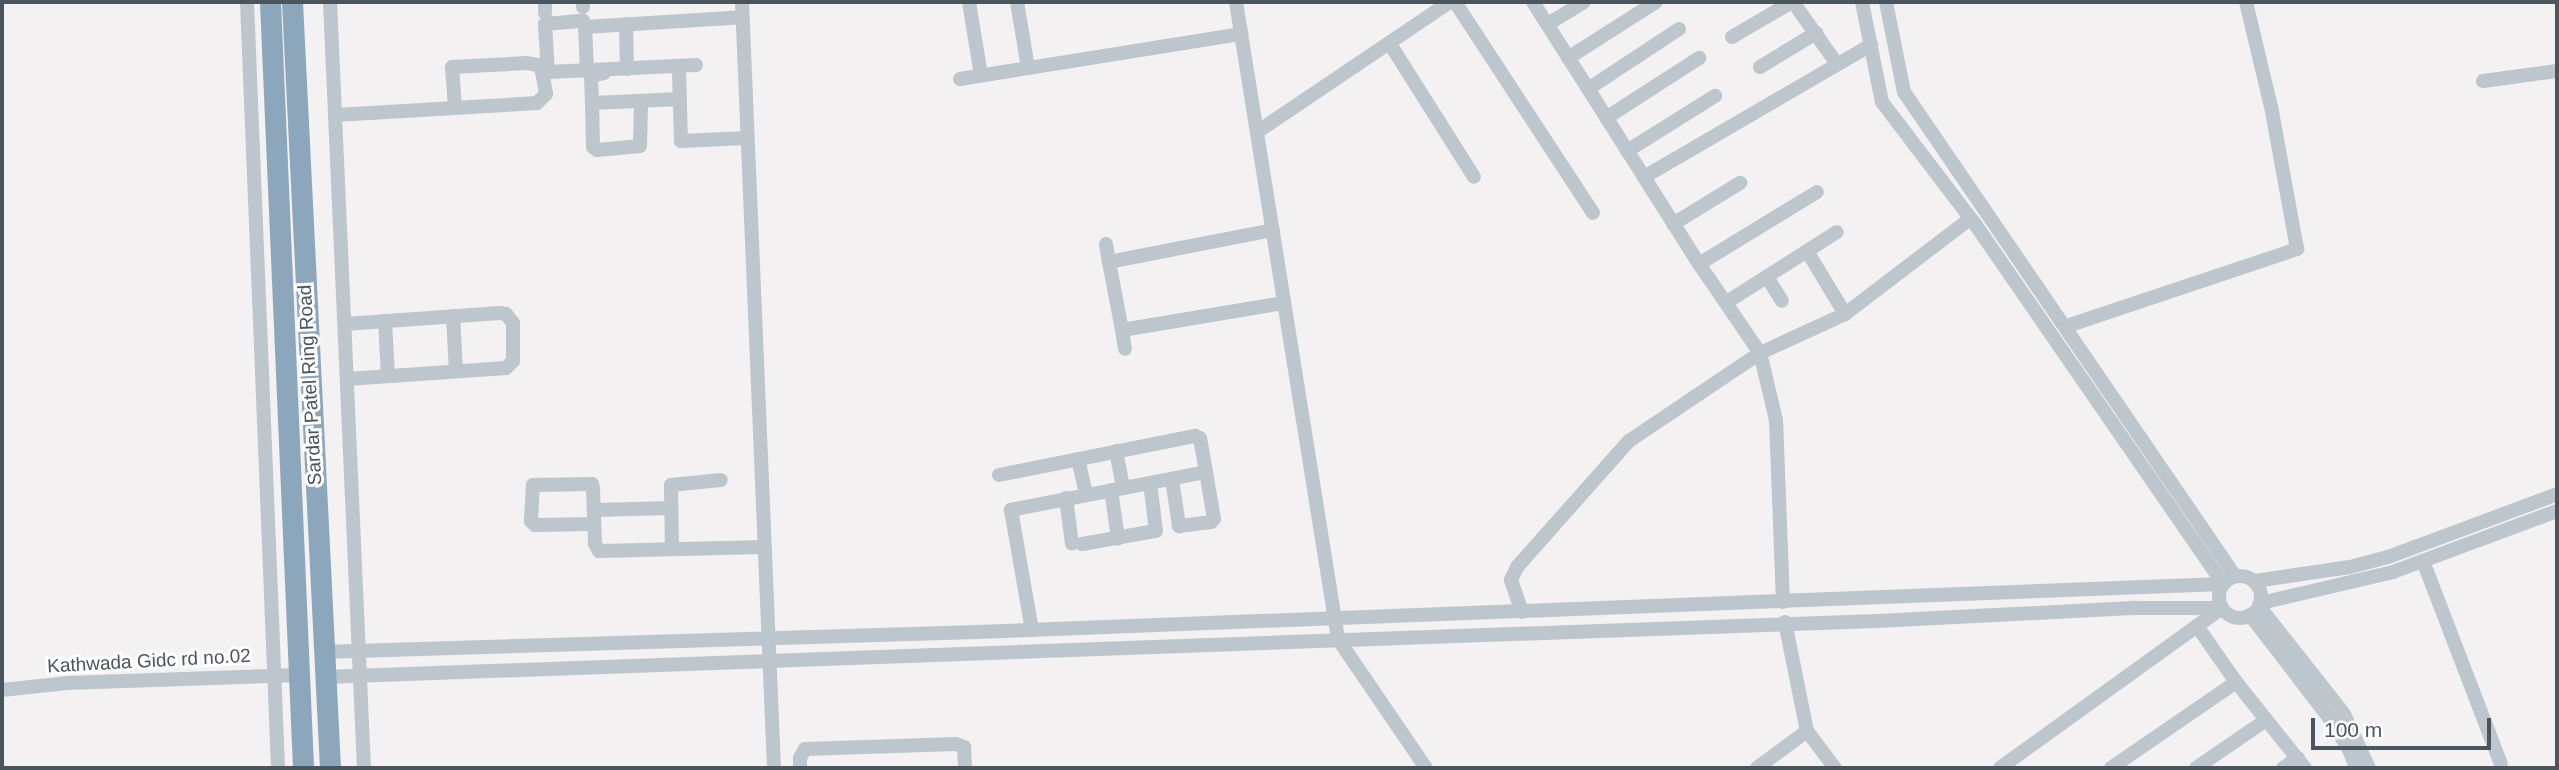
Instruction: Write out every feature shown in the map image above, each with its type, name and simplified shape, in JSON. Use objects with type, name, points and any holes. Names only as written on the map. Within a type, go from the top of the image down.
[{"type":"highway","name":"Sardar Patel Ring Road","points":[[270,2],[303,768]]},
{"type":"highway","name":"Sardar Patel Ring Road","points":[[292,2],[330,768]]},
{"type":"street","points":[[247,2],[278,768]]},
{"type":"street","name":"Sardar Patel Ring Road","points":[[330,2],[364,768]]},
{"type":"street","points":[[742,2],[774,768]]},
{"type":"street","points":[[969,2],[981,75]]},
{"type":"street","points":[[1017,2],[1028,68]]},
{"type":"street","points":[[1236,2],[1338,639],[1426,768]]},
{"type":"street","points":[[1257,132],[1453,2],[1593,213]]},
{"type":"street","points":[[1533,2],[1699,264],[1760,353],[1776,419],[1783,602]]},
{"type":"street","points":[[1548,24],[1584,2]]},
{"type":"street","points":[[1569,58],[1656,2]]},
{"type":"street","points":[[1732,37],[1793,2],[1837,64]]},
{"type":"street","points":[[1862,2],[1882,102],[1971,218],[2229,580]]},
{"type":"street","points":[[1886,2],[1904,92],[2067,326],[2229,580]]},
{"type":"street","points":[[2067,326],[2297,249],[2272,111],[2246,2]]},
{"type":"street","points":[[585,27],[742,17]]},
{"type":"street","points":[[587,71],[583,21],[545,24],[548,72],[587,71],[627,69],[695,68],[591,76],[593,147],[597,150],[638,148],[641,145],[640,101]]},
{"type":"street","points":[[626,24],[627,69]]},
{"type":"street","points":[[1588,89],[1679,29]]},
{"type":"street","points":[[1760,67],[1816,33]]},
{"type":"street","points":[[960,79],[1241,34]]},
{"type":"street","points":[[1390,44],[1475,177]]},
{"type":"street","points":[[1644,177],[1871,45]]},
{"type":"street","points":[[1606,118],[1699,58]]},
{"type":"street","points":[[336,115],[456,107],[543,101],[546,94],[542,71],[538,65],[527,63],[452,67],[456,107]]},
{"type":"street","points":[[679,71],[681,141],[747,138]]},
{"type":"street","points":[[2483,81],[2557,71]]},
{"type":"street","points":[[1627,151],[1716,96]]},
{"type":"street","points":[[592,103],[680,99]]},
{"type":"street","points":[[1673,223],[1740,183]]},
{"type":"street","points":[[1699,264],[1817,192]]},
{"type":"street","points":[[1522,612],[1511,580],[1517,567],[1629,441],[1760,353],[1845,314],[1971,218]]},
{"type":"street","points":[[1109,262],[1273,230]]},
{"type":"street","points":[[1727,302],[1837,232]]},
{"type":"street","points":[[1106,244],[1125,349]]},
{"type":"street","points":[[1807,251],[1845,314]]},
{"type":"street","points":[[1767,276],[1782,301]]},
{"type":"street","points":[[1122,330],[1284,303]]},
{"type":"street","points":[[345,324],[500,313],[506,314],[513,323],[513,361],[509,366],[347,379]]},
{"type":"street","points":[[453,316],[456,372]]},
{"type":"street","points":[[385,321],[388,376]]},
{"type":"street","points":[[999,475],[1198,436],[1214,520],[1179,526],[1172,479]]},
{"type":"street","points":[[1116,451],[1118,538]]},
{"type":"street","points":[[1078,459],[1086,495]]},
{"type":"street","points":[[1032,630],[1009,514],[1015,508],[1206,472]]},
{"type":"street","points":[[672,549],[670,488],[674,483],[721,480]]},
{"type":"street","points":[[671,508],[594,517],[535,525],[531,521],[533,485],[589,482],[593,489],[594,517],[595,544],[599,551],[764,547]]},
{"type":"street","points":[[1066,498],[1077,544],[1118,538],[1156,531],[1150,483]]},
{"type":"street","points":[[323,652],[1335,619],[2255,581],[2350,567],[2388,557],[2557,494]]},
{"type":"street","points":[[2229,580],[2219,599],[2222,608],[2234,617],[2256,608],[2380,576],[2557,511]]},
{"type":"street","points":[[2423,561],[2501,764]]},
{"type":"street","points":[[2255,581],[2259,587],[2256,608],[2331,720],[2356,768]]},
{"type":"street","points":[[325,677],[2137,608],[2222,608]]},
{"type":"street","points":[[2000,768],[2222,608]]},
{"type":"street","points":[[2256,608],[2344,713],[2370,768]]},
{"type":"street","points":[[1785,622],[1807,731],[1835,768]]},
{"type":"street","points":[[2197,626],[2236,682],[2302,763],[2283,768]]},
{"type":"street","name":"Kathwada Gidc rd no.02","points":[[2,690],[67,683],[299,675]]},
{"type":"street","points":[[2111,768],[2236,682]]},
{"type":"street","points":[[2196,768],[2266,720]]},
{"type":"street","points":[[1757,768],[1807,731]]},
{"type":"street","points":[[800,768],[801,752],[805,749],[956,744],[964,747],[965,768]]}]
